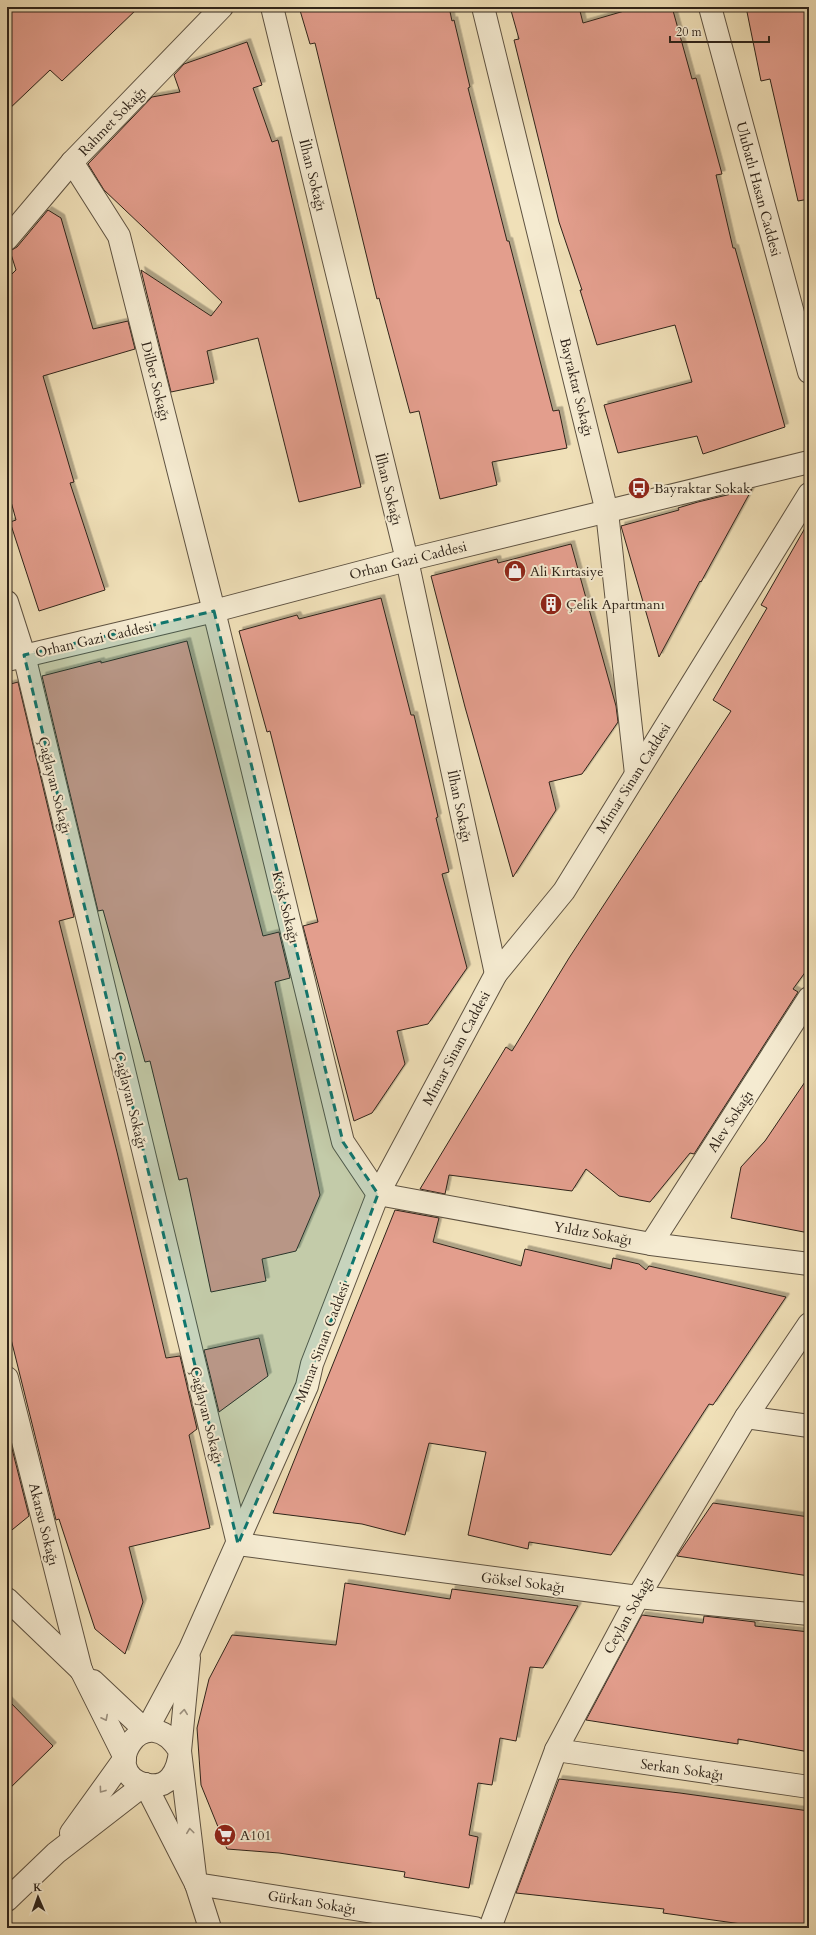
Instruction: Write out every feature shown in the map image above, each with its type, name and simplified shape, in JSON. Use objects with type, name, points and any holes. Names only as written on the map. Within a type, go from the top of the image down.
[{"type":"street","name":"Rahmet Sokağı","points":[[7,239],[72,162],[222,7]]},
{"type":"street","name":"İlhan Sokağı","points":[[272,7],[407,560],[496,974]]},
{"type":"street","name":"Bayraktar Sokağı","points":[[483,7],[607,512],[636,774]]},
{"type":"street","name":"Ulubatlı Hasan Caddesi","points":[[710,7],[809,372]]},
{"type":"street","name":"Dilber Sokağı","points":[[72,162],[119,236],[214,610]]},
{"type":"street","name":"Orhan Gazi Caddesi","points":[[15,658],[809,462]]},
{"type":"street","name":"Mimar Sinan Caddesi","points":[[190,1649],[307,1386],[312,1364],[378,1194],[496,974],[564,891],[809,494]]},
{"type":"street","name":"Çağlayan Sokağı","points":[[7,602],[15,658],[238,1544]]},
{"type":"street","name":"Köşk Sokağı","points":[[214,610],[343,1142],[378,1194]]},
{"type":"street","name":"Alev Sokağı","points":[[651,1244],[809,998]]},
{"type":"street","name":"Yıldız Sokağı","points":[[378,1194],[651,1244],[809,1264]]},
{"type":"street","name":"Ceylan Sokağı","points":[[490,1928],[556,1750],[638,1597],[746,1417],[809,1324]]},
{"type":"street","name":"Akarsu Sokağı","points":[[7,1378],[81,1670]]},
{"type":"street","points":[[746,1417],[809,1426]]},
{"type":"street","name":"Göksel Sokağı","points":[[238,1544],[638,1597],[809,1614]]},
{"type":"street","points":[[7,1599],[146,1731],[164,1734],[174,1741],[180,1751],[196,1884]]},
{"type":"street","points":[[190,1649],[179,1763],[176,1772],[170,1779],[162,1784],[145,1784],[137,1781],[126,1767],[126,1749],[131,1741],[146,1731],[190,1649]]},
{"type":"street","points":[[81,1670],[125,1758]]},
{"type":"street","name":"Serkan Sokağı","points":[[556,1750],[809,1788]]},
{"type":"street","points":[[56,1853],[125,1758]]},
{"type":"street","points":[[7,1900],[56,1853],[145,1784]]},
{"type":"street","points":[[145,1784],[196,1884],[210,1928]]},
{"type":"street","name":"Gürkan Sokağı","points":[[196,1884],[475,1928]]},
{"type":"highlighted area","points":[[214,611],[343,1142],[378,1194],[307,1386],[238,1544],[24,655]]},
{"type":"building","points":[[7,7],[139,7],[62,81],[50,70],[7,111]]},
{"type":"building","points":[[299,7],[449,7],[452,21],[454,20],[470,87],[468,88],[507,241],[509,241],[553,411],[559,410],[567,448],[492,462],[497,485],[440,499],[419,411],[410,413],[379,298],[377,299],[315,43],[310,44]]},
{"type":"building","points":[[510,7],[579,7],[583,23],[638,7],[672,7],[692,79],[696,78],[722,174],[716,175],[733,248],[735,248],[785,427],[703,454],[697,436],[618,453],[604,405],[692,382],[675,325],[597,345],[580,290],[582,290],[559,222],[514,40],[519,39]]},
{"type":"building","points":[[746,7],[809,7],[809,199],[798,201],[770,79],[761,81]]},
{"type":"building","points":[[247,42],[262,85],[253,88],[272,142],[278,140],[361,487],[299,502],[258,338],[207,351],[214,383],[171,392],[141,270],[211,316],[222,302],[104,190],[88,164],[152,97],[180,92],[174,75],[184,64]]},
{"type":"building","points":[[48,210],[61,218],[93,329],[128,321],[135,349],[43,376],[74,482],[70,483],[105,590],[39,611],[10,522],[16,520],[7,487],[7,279],[16,270],[10,251],[17,247]]},
{"type":"building","points":[[752,489],[659,657],[621,526],[679,510],[678,508],[698,502]]},
{"type":"building","points":[[809,521],[809,967],[793,989],[798,992],[694,1154],[690,1153],[650,1202],[619,1196],[586,1169],[572,1191],[449,1175],[445,1194],[420,1189],[506,1047],[512,1051],[569,958],[731,711],[713,700],[767,608],[761,605]]},
{"type":"building","points":[[571,544],[616,706],[618,722],[582,774],[549,782],[556,810],[513,877],[465,707],[431,576],[497,559],[498,563]]},
{"type":"building","points":[[381,598],[411,715],[414,715],[438,817],[436,818],[449,872],[442,874],[467,968],[428,1024],[397,1031],[405,1064],[372,1113],[354,1121],[303,926],[318,922],[270,731],[267,732],[239,631],[297,615],[299,619]]},
{"type":"building","points":[[187,641],[263,936],[279,932],[290,978],[275,982],[320,1195],[296,1251],[262,1259],[266,1281],[211,1292],[187,1178],[179,1180],[150,1061],[145,1062],[103,910],[98,911],[42,676],[101,661],[101,663]]},
{"type":"building","points":[[18,682],[74,917],[59,921],[117,1152],[166,1358],[180,1356],[197,1429],[189,1435],[210,1528],[129,1547],[143,1602],[125,1654],[95,1629],[59,1519],[56,1520],[7,1323],[7,685]]},
{"type":"building","points":[[809,1076],[809,1233],[731,1218],[741,1167],[765,1141]]},
{"type":"building","points":[[395,1210],[439,1218],[433,1242],[521,1266],[525,1249],[611,1269],[613,1258],[639,1264],[646,1270],[649,1266],[786,1297],[713,1405],[709,1404],[611,1555],[529,1542],[528,1549],[468,1535],[486,1452],[429,1443],[405,1535],[362,1524],[273,1513]]},
{"type":"building","points":[[259,1338],[268,1376],[219,1412],[204,1350]]},
{"type":"building","points":[[7,1429],[29,1516],[7,1534]]},
{"type":"building","points":[[713,1503],[809,1517],[809,1576],[677,1556]]},
{"type":"building","points":[[345,1583],[450,1599],[452,1589],[578,1606],[543,1668],[530,1667],[516,1741],[500,1738],[492,1785],[478,1783],[469,1835],[478,1837],[469,1888],[404,1877],[405,1872],[279,1853],[227,1849],[201,1785],[197,1728],[209,1679],[232,1635],[336,1645]]},
{"type":"building","points":[[642,1615],[703,1623],[704,1616],[755,1622],[755,1626],[809,1632],[809,1752],[738,1739],[738,1744],[586,1720]]},
{"type":"building","points":[[7,1699],[53,1746],[7,1791]]},
{"type":"building","points":[[559,1779],[680,1793],[809,1811],[809,1928],[770,1928],[663,1913],[664,1909],[516,1893]]},
{"type":"place","name":"Bayraktar Sokak","points":[[639,488]]},
{"type":"place","name":"Ali Kırtasiye","points":[[515,571]]},
{"type":"place","name":"Çelik Apartmanı","points":[[551,604]]},
{"type":"place","name":"A101","points":[[225,1835]]}]
